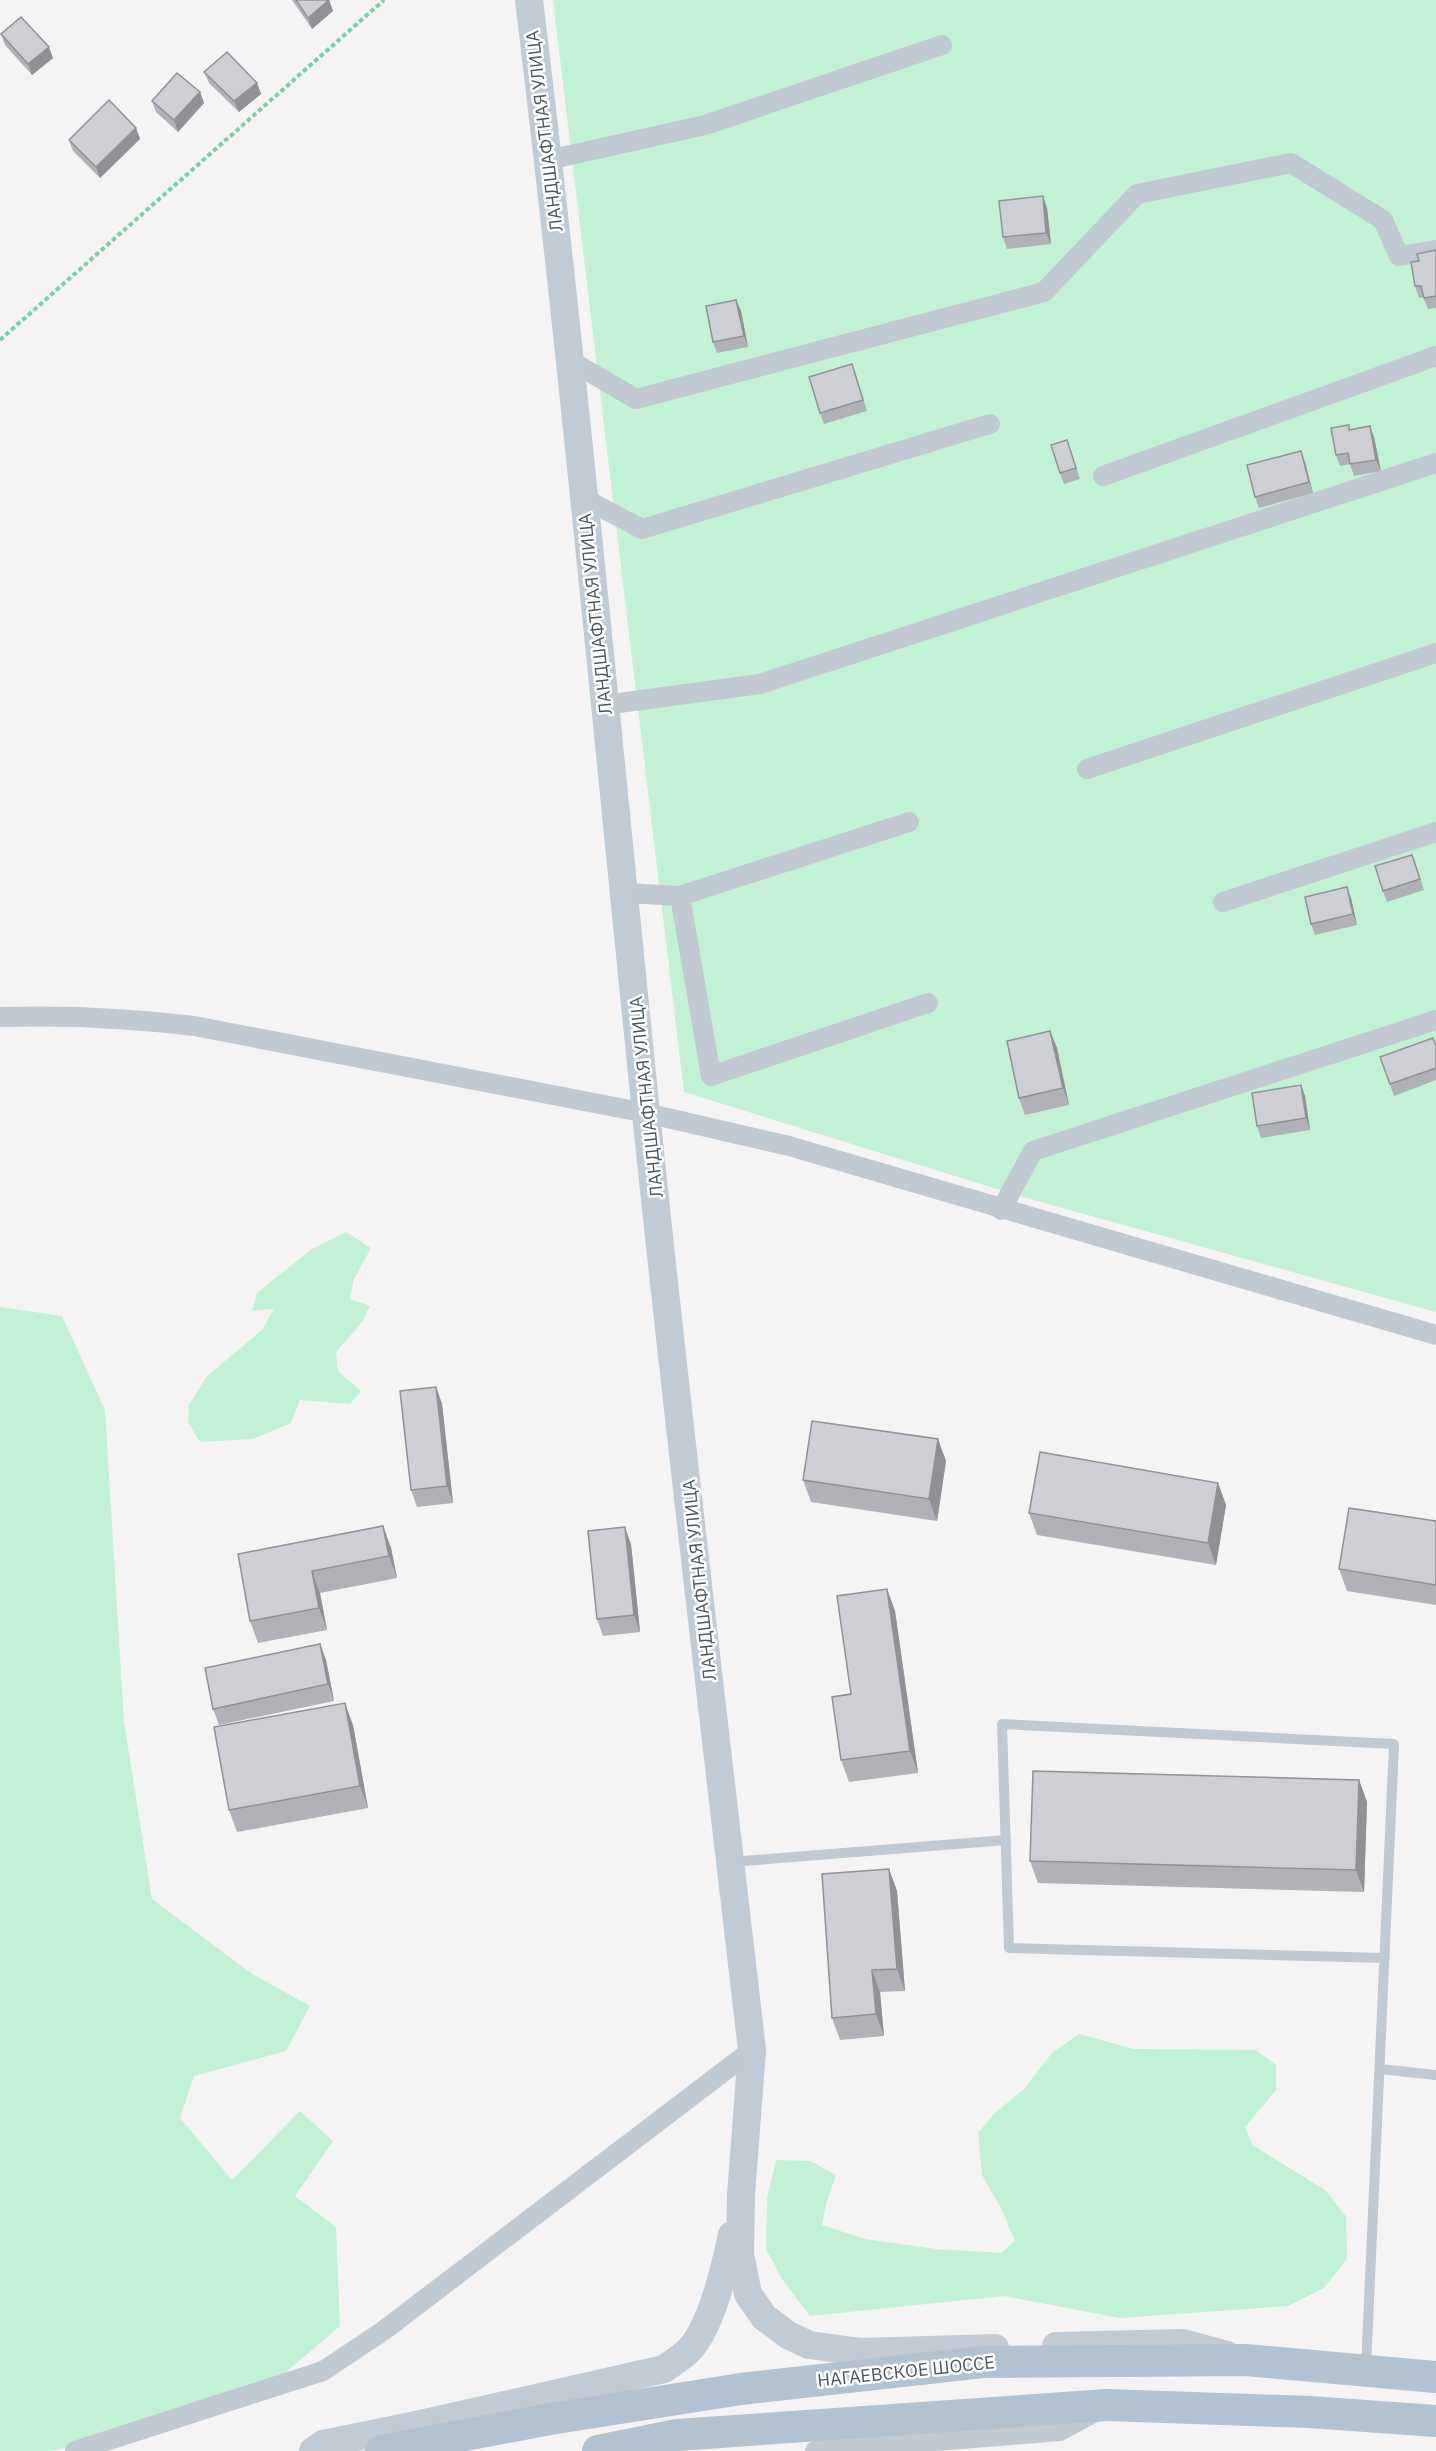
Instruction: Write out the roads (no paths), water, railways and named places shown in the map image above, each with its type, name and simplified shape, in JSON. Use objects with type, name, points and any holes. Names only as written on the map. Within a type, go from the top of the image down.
[{"type":"main road","name":"НАГАЕВСКОЕ ШОССЕ","points":[[381,2451],[550,2419],[741,2389],[971,2363],[1246,2360],[1436,2377]]},
{"type":"main road","points":[[598,2451],[677,2435],[1107,2405],[1311,2412],[1436,2421]]},
{"type":"street","name":"ЛАНДШАФТНАЯ УЛИЦА","points":[[529,0],[626,893],[646,1113],[752,2050],[741,2195]]},
{"type":"street","points":[[548,160],[705,125],[942,45]]},
{"type":"street","points":[[569,360],[636,399],[1044,292],[1137,194],[1291,163],[1383,220],[1399,256],[1436,250]]},
{"type":"street","points":[[1103,476],[1436,356]]},
{"type":"street","points":[[583,498],[642,529],[990,424]]},
{"type":"street","points":[[604,705],[760,684],[1436,463]]},
{"type":"street","points":[[1087,769],[1436,653]]},
{"type":"street","points":[[626,893],[680,896],[909,822]]},
{"type":"street","points":[[1224,902],[1436,832]]},
{"type":"street","points":[[680,896],[711,1076],[928,1003]]},
{"type":"street","points":[[0,1017],[66,1016],[137,1019],[194,1026],[646,1113],[789,1146],[1001,1210],[1436,1335]]},
{"type":"street","points":[[1001,1210],[1034,1151],[1436,1020]]},
{"type":"street","points":[[75,2451],[323,2371],[383,2331],[752,2050]]},
{"type":"street","points":[[741,2195],[740,2254],[748,2294],[764,2318],[788,2335],[809,2345],[861,2352],[1183,2343],[1246,2360]]},
{"type":"street","points":[[313,2451],[322,2444],[664,2369],[690,2349],[708,2318],[725,2266],[741,2195]]},
{"type":"street","points":[[815,2451],[1060,2431],[1107,2405]]},
{"type":"lane","points":[[1366,2371],[1385,1958],[1394,1744],[1002,1724],[1009,1948],[1385,1958]]},
{"type":"lane","points":[[730,1862],[1006,1840]]},
{"type":"lane","points":[[1380,2069],[1436,2075]]}]
